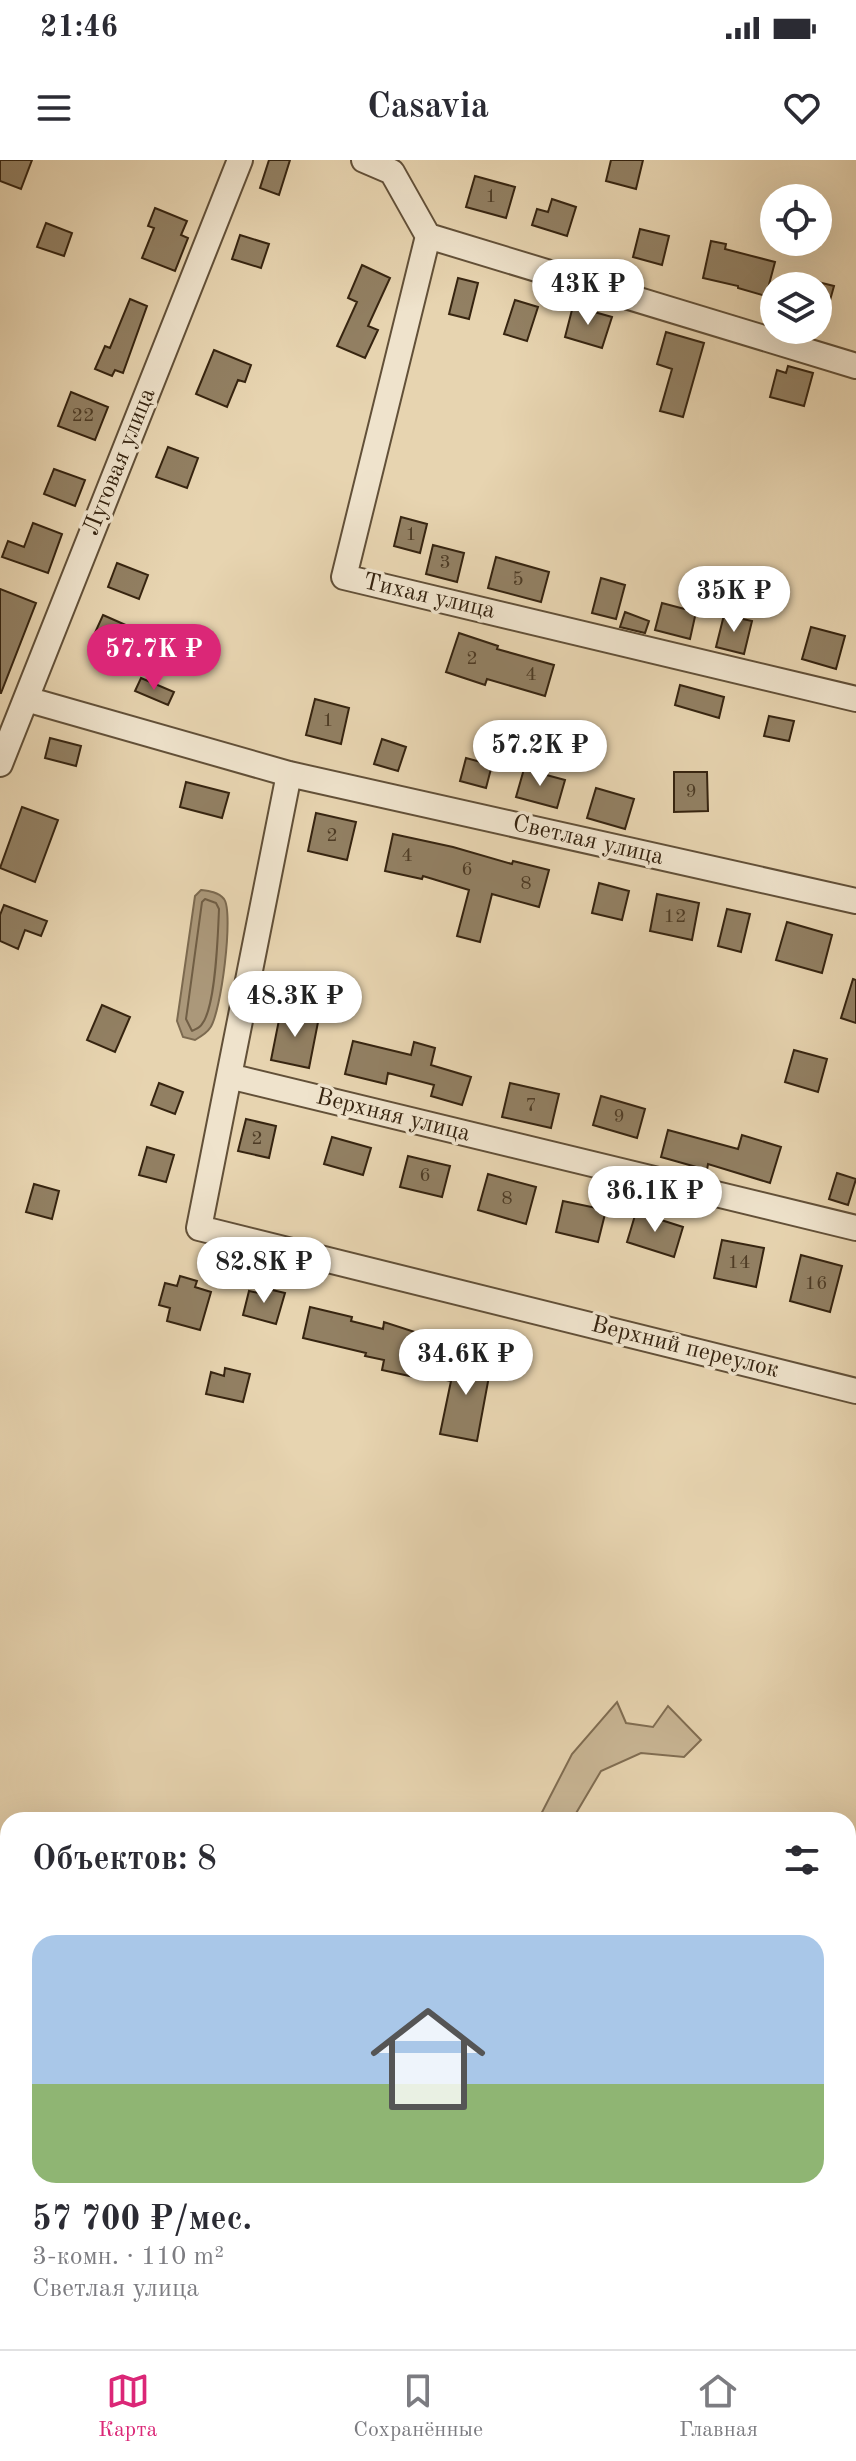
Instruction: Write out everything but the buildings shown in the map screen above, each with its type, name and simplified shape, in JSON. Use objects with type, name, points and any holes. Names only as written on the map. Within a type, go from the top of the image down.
[{"type":"street","name":"Луговая улица","points":[[0,764],[240,160]]},
{"type":"street","points":[[364,160],[392,172],[428,236],[856,366]]},
{"type":"street","name":"Тихая улица","points":[[428,236],[344,577],[856,699]]},
{"type":"street","name":"Светлая улица","points":[[26,699],[289,774],[856,901]]},
{"type":"street","points":[[229,1076],[289,774]]},
{"type":"street","name":"Верхняя улица","points":[[229,1076],[856,1228]]},
{"type":"street","name":"Верхний переулок","points":[[229,1076],[199,1228],[856,1391]]},
{"type":"shaded area","points":[[617,1702],[626,1723],[653,1727],[668,1706],[701,1740],[684,1757],[641,1753],[601,1771],[577,1812],[542,1812],[572,1754]]},
{"type":"water","points":[[201,890],[216,893],[224,899],[228,923],[222,984],[214,1019],[209,1030],[195,1040],[183,1037],[177,1021],[195,896]]}]
